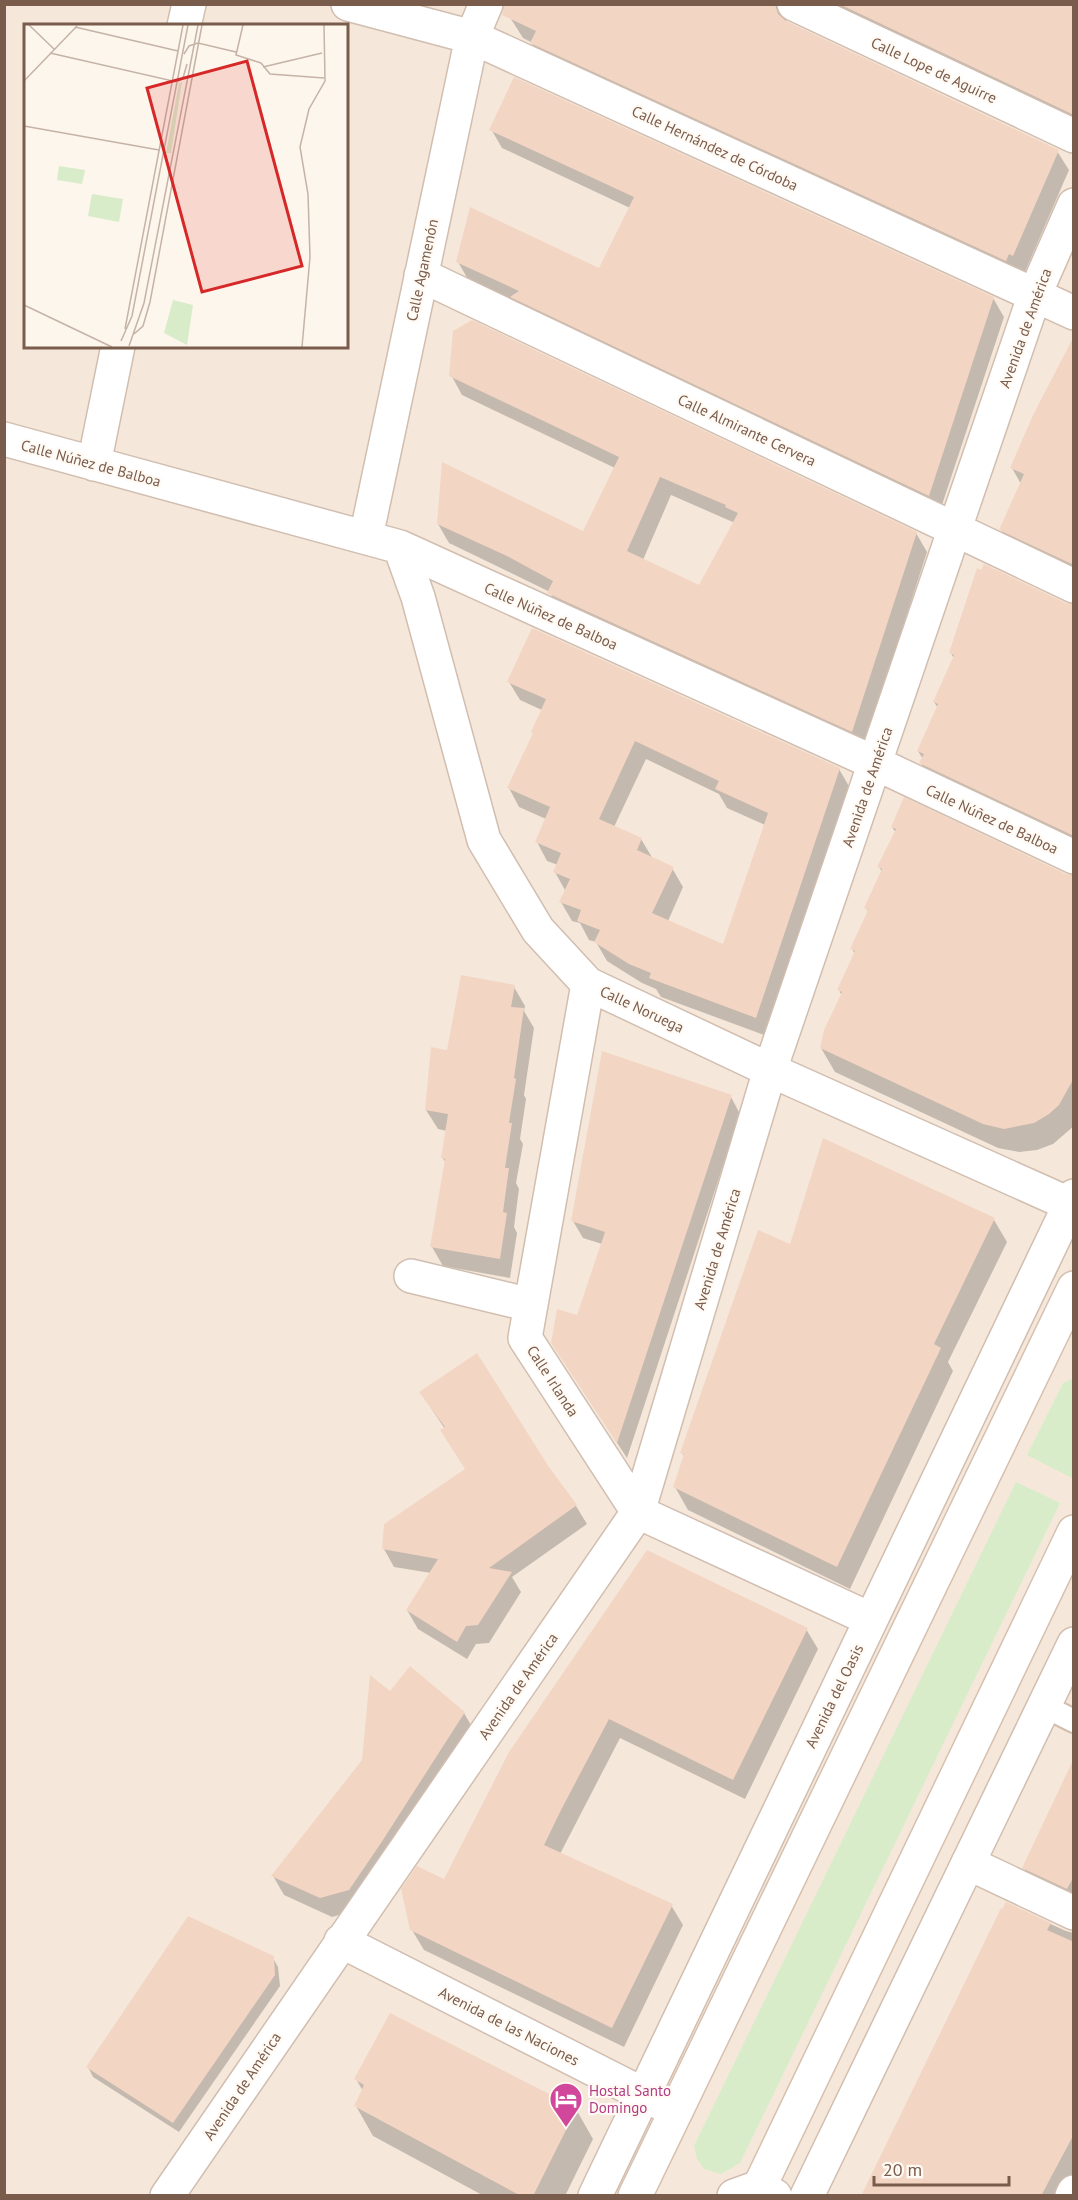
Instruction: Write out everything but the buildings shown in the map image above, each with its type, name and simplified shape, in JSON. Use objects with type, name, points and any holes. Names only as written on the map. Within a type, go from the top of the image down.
[{"type":"street","points":[[184,24],[189,4]]},
{"type":"street","name":"Calle Hernández de Córdoba","points":[[348,4],[472,37],[1074,313]]},
{"type":"street","name":"Calle Agamenón","points":[[366,537],[472,37],[486,4]]},
{"type":"street","name":"Calle Lope de Aguirre","points":[[794,4],[1074,136]]},
{"type":"street","name":"Avenida de América","points":[[167,2196],[638,1512],[770,1070],[1035,294],[1074,205]]},
{"type":"street","name":"Calle Almirante Cervera","points":[[421,275],[1074,586]]},
{"type":"street","points":[[94,464],[118,348]]},
{"type":"street","name":"Calle Núñez de Balboa","points":[[4,439],[400,547],[875,763],[1074,857]]},
{"type":"street","name":"Calle Noruega","points":[[400,547],[418,597],[484,840],[538,930],[588,984],[770,1070],[1072,1200]]},
{"type":"street","name":"Calle Irlanda","points":[[588,984],[525,1338],[638,1512]]},
{"type":"street","name":"Avenida del Oasis","points":[[595,2196],[1072,1200]]},
{"type":"street","points":[[635,2196],[1070,1308],[1043,1259]]},
{"type":"street","points":[[411,1276],[531,1305]]},
{"type":"street","points":[[638,1512],[870,1619]]},
{"type":"street","points":[[756,2193],[1074,1532]]},
{"type":"street","points":[[807,2196],[1074,1644]]},
{"type":"street","points":[[968,1863],[1074,1913]]},
{"type":"street","name":"Avenida de las Naciones","points":[[341,1941],[676,2111]]},
{"type":"lane","points":[[1044,1706],[1074,1720]]},
{"type":"shaded area","points":[[5,5],[1073,5],[1073,2195],[5,2195]]},
{"type":"green space","points":[[1073,1378],[1074,1474],[1072,1478],[1027,1455],[1063,1383]]},
{"type":"green space","points":[[1016,1482],[1060,1503],[740,2163],[721,2174],[704,2169],[697,2159],[694,2146]]},
{"type":"place","name":"Hostal Santo Domingo","points":[[566,2128]]}]
